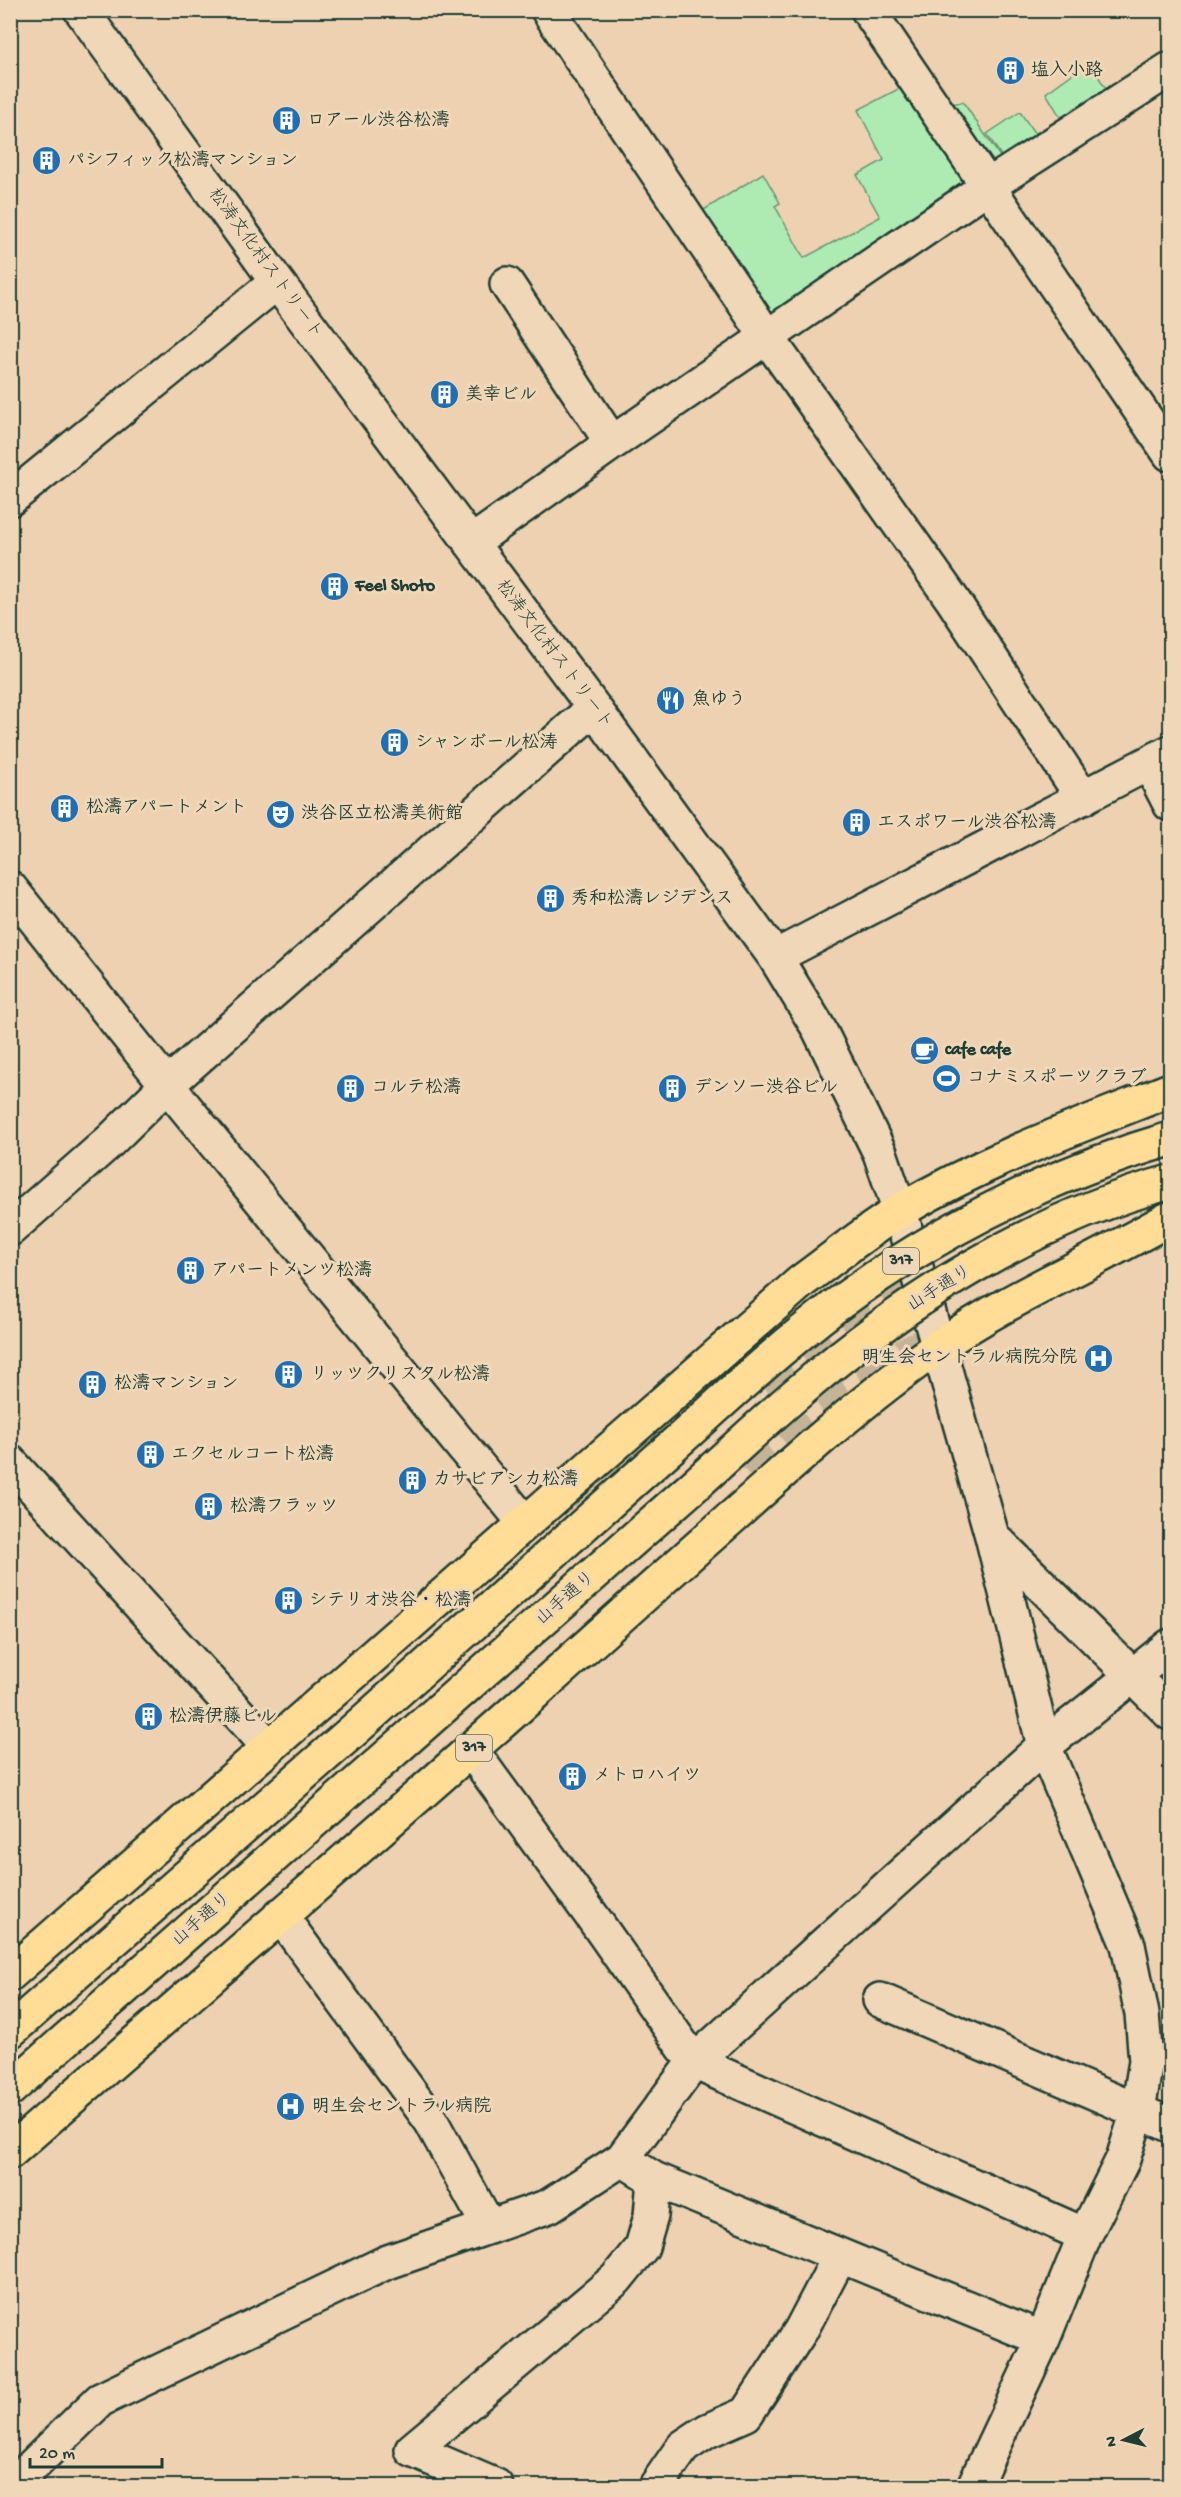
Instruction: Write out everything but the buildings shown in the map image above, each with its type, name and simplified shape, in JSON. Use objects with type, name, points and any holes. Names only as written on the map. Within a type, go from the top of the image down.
[{"type":"main road","name":"317","points":[[10,1974],[802,1281],[900,1211],[969,1173],[1021,1148],[1170,1090]]},
{"type":"main road","name":"317","points":[[10,2031],[345,1738],[670,1448],[834,1307],[889,1269],[1001,1203],[1071,1172],[1170,1139]]},
{"type":"main road","name":"山手通り","points":[[10,2089],[802,1389],[860,1343],[961,1274],[1019,1242],[1088,1210],[1170,1182]]},
{"type":"main road","name":"317","points":[[10,2152],[471,1750],[799,1457],[880,1389],[939,1346],[1034,1289],[1102,1256],[1170,1218]]},
{"type":"street","name":"松涛文化村ストリート","points":[[81,10],[277,282],[594,708],[775,957],[819,1029],[880,1153],[900,1211],[992,1536],[1044,1746],[1128,1945],[1142,2014],[1146,2061],[1138,2112],[1123,2159],[1085,2235],[1043,2339],[974,2487]]},
{"type":"street","points":[[549,10],[767,337],[951,599],[1083,798]]},
{"type":"street","points":[[868,10],[1170,454]]},
{"type":"street","points":[[471,543],[612,443],[988,186],[1170,69]]},
{"type":"street","points":[[10,498],[277,282]]},
{"type":"street","points":[[507,284],[612,443]]},
{"type":"street","points":[[10,1229],[110,1141],[167,1086],[594,708]]},
{"type":"street","points":[[775,957],[1160,757],[1170,804]]},
{"type":"street","points":[[10,888],[167,1086],[524,1522]]},
{"type":"street","points":[[10,1462],[268,1746]]},
{"type":"street","points":[[992,1536],[1170,1713]]},
{"type":"street","points":[[16,2482],[100,2400],[385,2263],[549,2206],[622,2159],[694,2062],[1044,1746],[1170,1646]]},
{"type":"street","points":[[471,1750],[594,1918],[694,2062],[1085,2235]]},
{"type":"street","points":[[280,1915],[431,2121],[489,2227]]},
{"type":"street","points":[[880,2000],[1170,2125]]},
{"type":"street","points":[[622,2159],[654,2179],[1043,2339]]},
{"type":"street","points":[[496,2487],[412,2450],[616,2279],[642,2247],[651,2216],[654,2179]]},
{"type":"street","points":[[656,2487],[683,2447],[706,2431],[746,2414],[801,2330],[840,2256]]},
{"type":"green space","points":[[1089,62],[1112,98],[1009,168],[987,134],[1020,112],[1035,134],[1061,118],[1046,93]]},
{"type":"green space","points":[[908,84],[980,186],[768,331],[691,218],[763,173],[780,203],[775,206],[804,258],[880,217],[857,175],[884,160],[858,110]]},
{"type":"green space","points":[[963,102],[1005,164],[985,178],[950,104]]},
{"type":"tunnel","points":[[761,1382],[807,1351],[924,1281]]},
{"type":"tunnel","points":[[739,1463],[783,1429],[829,1398],[927,1343]]},
{"type":"place","name":"塩入小路","points":[[1010,71]]},
{"type":"place","name":"ロアール渋谷松濤","points":[[286,121]]},
{"type":"place","name":"パシフィック松濤マンション","points":[[46,161]]},
{"type":"place","name":"美幸ビル","points":[[444,395]]},
{"type":"place","name":"Feel Shoto","points":[[334,586]]},
{"type":"place","name":"魚ゆう","points":[[671,700]]},
{"type":"place","name":"シャンボール松涛","points":[[394,743]]},
{"type":"place","name":"松濤アパートメント","points":[[65,808]]},
{"type":"place","name":"渋谷区立松濤美術館","points":[[280,814]]},
{"type":"place","name":"エスポワール渋谷松濤","points":[[856,823]]},
{"type":"place","name":"秀和松濤レジデンス","points":[[550,899]]},
{"type":"place","name":"cafe cafe","points":[[924,1050]]},
{"type":"place","name":"コナミスポーツクラブ","points":[[946,1078]]},
{"type":"place","name":"コルテ松濤","points":[[350,1088]]},
{"type":"place","name":"デンソー渋谷ビル","points":[[673,1088]]},
{"type":"place","name":"アパートメンツ松濤","points":[[190,1271]]},
{"type":"place","name":"明生会セントラル病院分院","points":[[1098,1358]]},
{"type":"place","name":"リッツクリスタル松濤","points":[[289,1375]]},
{"type":"place","name":"松濤マンション","points":[[93,1384]]},
{"type":"place","name":"エクセルコート松濤","points":[[150,1455]]},
{"type":"place","name":"カサビアンカ松濤","points":[[412,1480]]},
{"type":"place","name":"松濤フラッツ","points":[[209,1507]]},
{"type":"place","name":"シテリオ渋谷・松濤","points":[[288,1601]]},
{"type":"place","name":"松濤伊藤ビル","points":[[148,1717]]},
{"type":"place","name":"メトロハイツ","points":[[572,1776]]},
{"type":"place","name":"明生会セントラル病院","points":[[291,2107]]}]
